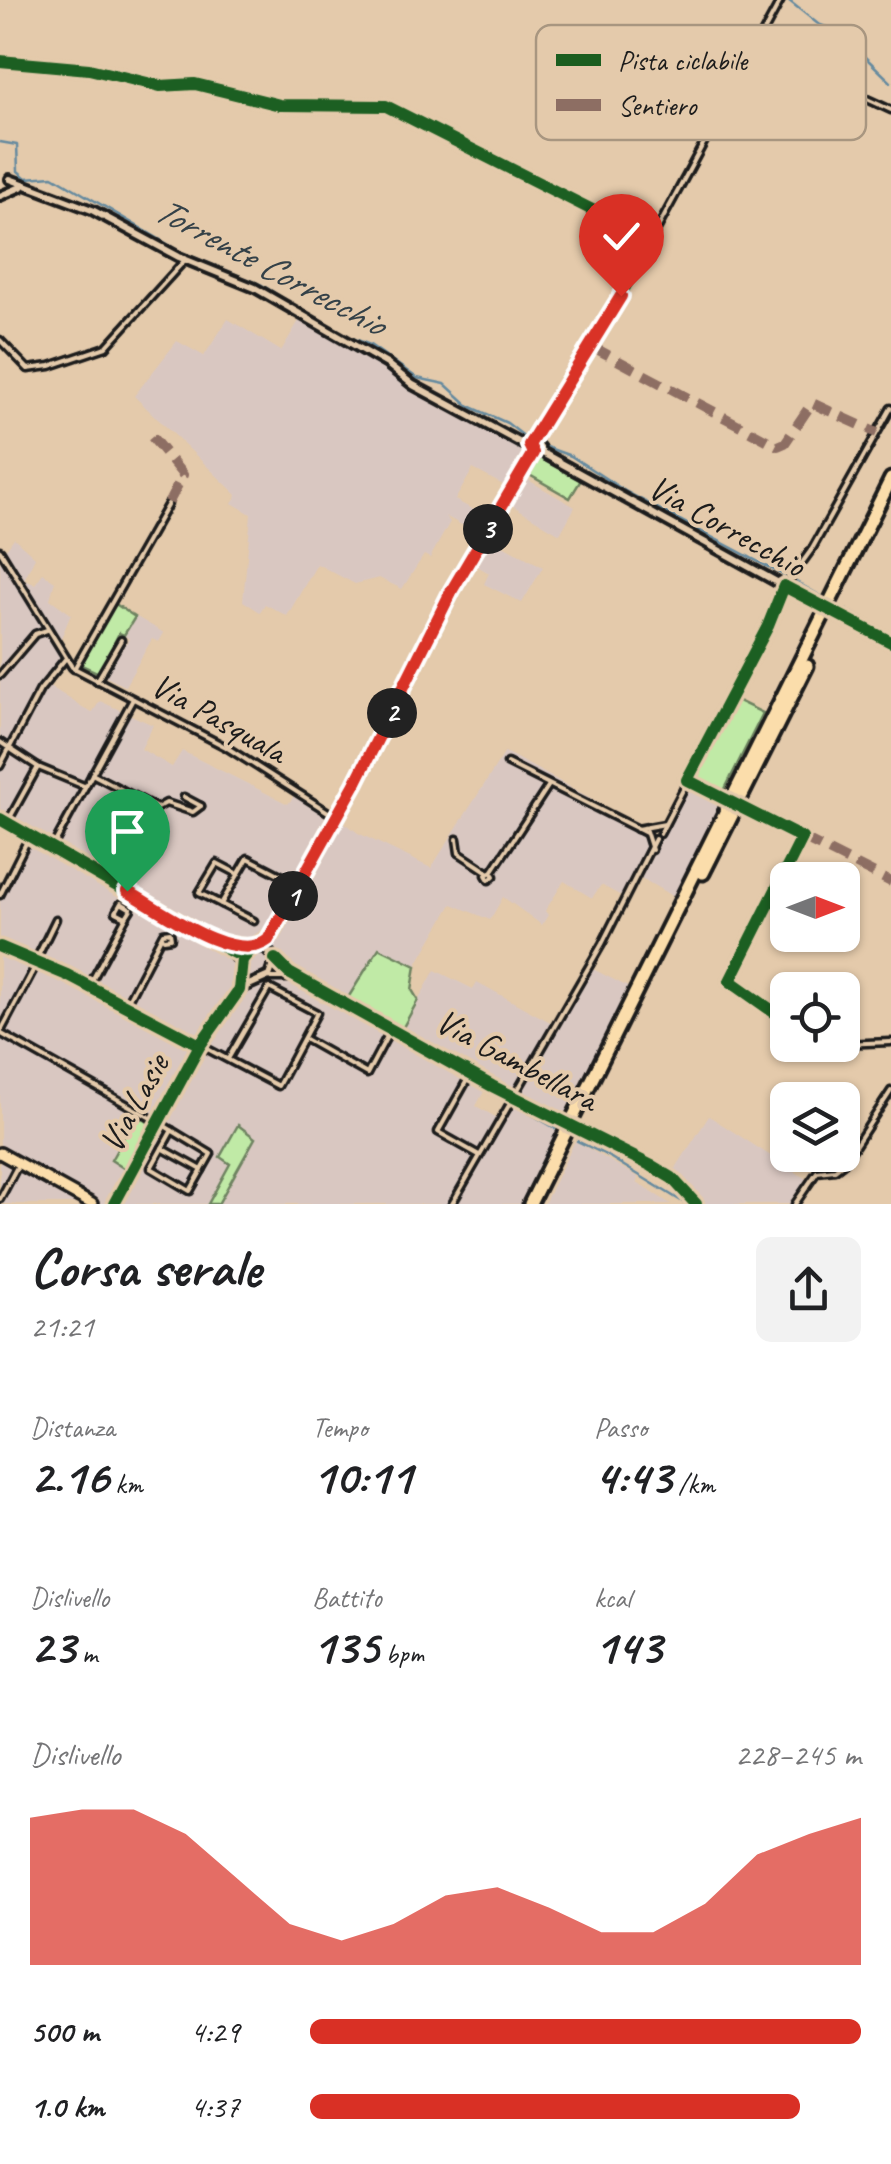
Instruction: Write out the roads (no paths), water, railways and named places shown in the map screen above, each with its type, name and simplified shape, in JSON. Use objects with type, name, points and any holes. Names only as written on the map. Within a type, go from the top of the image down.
[{"type":"highway","points":[[530,1204],[891,479]]},
{"type":"highway","points":[[538,1204],[891,495]]},
{"type":"main road","points":[[0,1153],[92,1204]]},
{"type":"street","name":"Via Lasie","points":[[768,25],[780,0]]},
{"type":"street","points":[[0,61],[88,69],[130,80]]},
{"type":"street","points":[[866,98],[891,110]]},
{"type":"street","name":"Via Lasie","points":[[116,1201],[200,1045],[239,990],[243,967],[255,947],[273,934],[452,590],[613,310],[703,140]]},
{"type":"street","points":[[1,178],[2,192]]},
{"type":"street","name":"Via Correcchio","points":[[1,178],[92,210],[186,260],[255,288],[387,364],[414,385],[891,642]]},
{"type":"street","points":[[2,192],[10,179]]},
{"type":"street","points":[[2,192],[22,187]]},
{"type":"street","points":[[0,340],[28,368],[102,348],[186,260]]},
{"type":"street","points":[[452,1204],[666,824],[768,626],[784,586],[812,549],[891,408]]},
{"type":"street","points":[[74,669],[168,504]]},
{"type":"street","name":"Via Pasquala","points":[[0,550],[74,669],[287,782],[336,817]]},
{"type":"street","points":[[0,675],[35,634],[47,630]]},
{"type":"street","points":[[97,681],[121,640]]},
{"type":"street","points":[[0,766],[40,690],[66,658]]},
{"type":"street","points":[[52,850],[134,699]]},
{"type":"street","points":[[0,742],[38,767],[86,786]]},
{"type":"street","points":[[507,763],[655,839]]},
{"type":"street","points":[[38,767],[2,822],[220,943],[243,967],[262,978]]},
{"type":"street","points":[[92,774],[157,808],[166,802],[193,812],[201,806],[184,797]]},
{"type":"street","points":[[687,780],[802,838],[730,985],[770,1011]]},
{"type":"street","points":[[457,839],[459,852],[490,872],[549,784]]},
{"type":"street","points":[[647,832],[666,824]]},
{"type":"street","points":[[657,825],[660,834]]},
{"type":"street","points":[[647,832],[652,850]]},
{"type":"street","points":[[0,895],[28,836]]},
{"type":"street","points":[[221,904],[250,857],[300,884]]},
{"type":"street","points":[[238,874],[217,863],[199,893],[254,921]]},
{"type":"street","points":[[89,986],[126,917]]},
{"type":"street","points":[[56,919],[0,1030],[172,1130],[211,1154],[190,1191],[151,1168],[172,1130]]},
{"type":"street","name":"Via Lasie","points":[[239,990],[273,970],[273,934]]},
{"type":"street","points":[[126,1005],[164,939]]},
{"type":"street","points":[[220,943],[255,947],[273,956]]},
{"type":"street","points":[[0,947],[89,986],[278,1086],[317,1013],[272,988],[228,1059]]},
{"type":"street","name":"Via Gambellara","points":[[273,956],[302,979],[514,1097],[672,1178],[696,1204]]},
{"type":"street","name":"Via Gambellara","points":[[262,978],[302,979]]},
{"type":"street","name":"Via Gambellara","points":[[305,1039],[366,1074],[392,1027]]},
{"type":"street","points":[[860,1043],[891,1042]]},
{"type":"street","name":"Via Gambellara","points":[[472,1073],[438,1132],[479,1155]]},
{"type":"street","points":[[795,1204],[817,1172],[835,1170],[844,1163],[891,1091]]},
{"type":"street","points":[[162,1148],[202,1170]]},
{"type":"street","points":[[0,1200],[18,1163]]},
{"type":"waterway","points":[[788,0],[821,25]]},
{"type":"waterway","points":[[866,58],[891,82]]},
{"type":"waterway","name":"Torrente Correcchio","points":[[0,142],[17,145],[18,171],[26,178],[53,176],[181,252],[262,285],[337,332],[370,345],[417,378],[445,384],[469,406],[507,423],[530,441]]},
{"type":"waterway","name":"Torrente Correcchio","points":[[543,446],[571,456],[625,491],[787,577]]},
{"type":"waterway","name":"Torrente Correcchio","points":[[791,579],[825,598]]},
{"type":"waterway","name":"Torrente Correcchio","points":[[844,608],[891,634]]},
{"type":"waterway","points":[[513,1104],[560,1131]]},
{"type":"waterway","points":[[577,1141],[610,1157]]},
{"type":"waterway","points":[[611,1158],[686,1204]]}]
